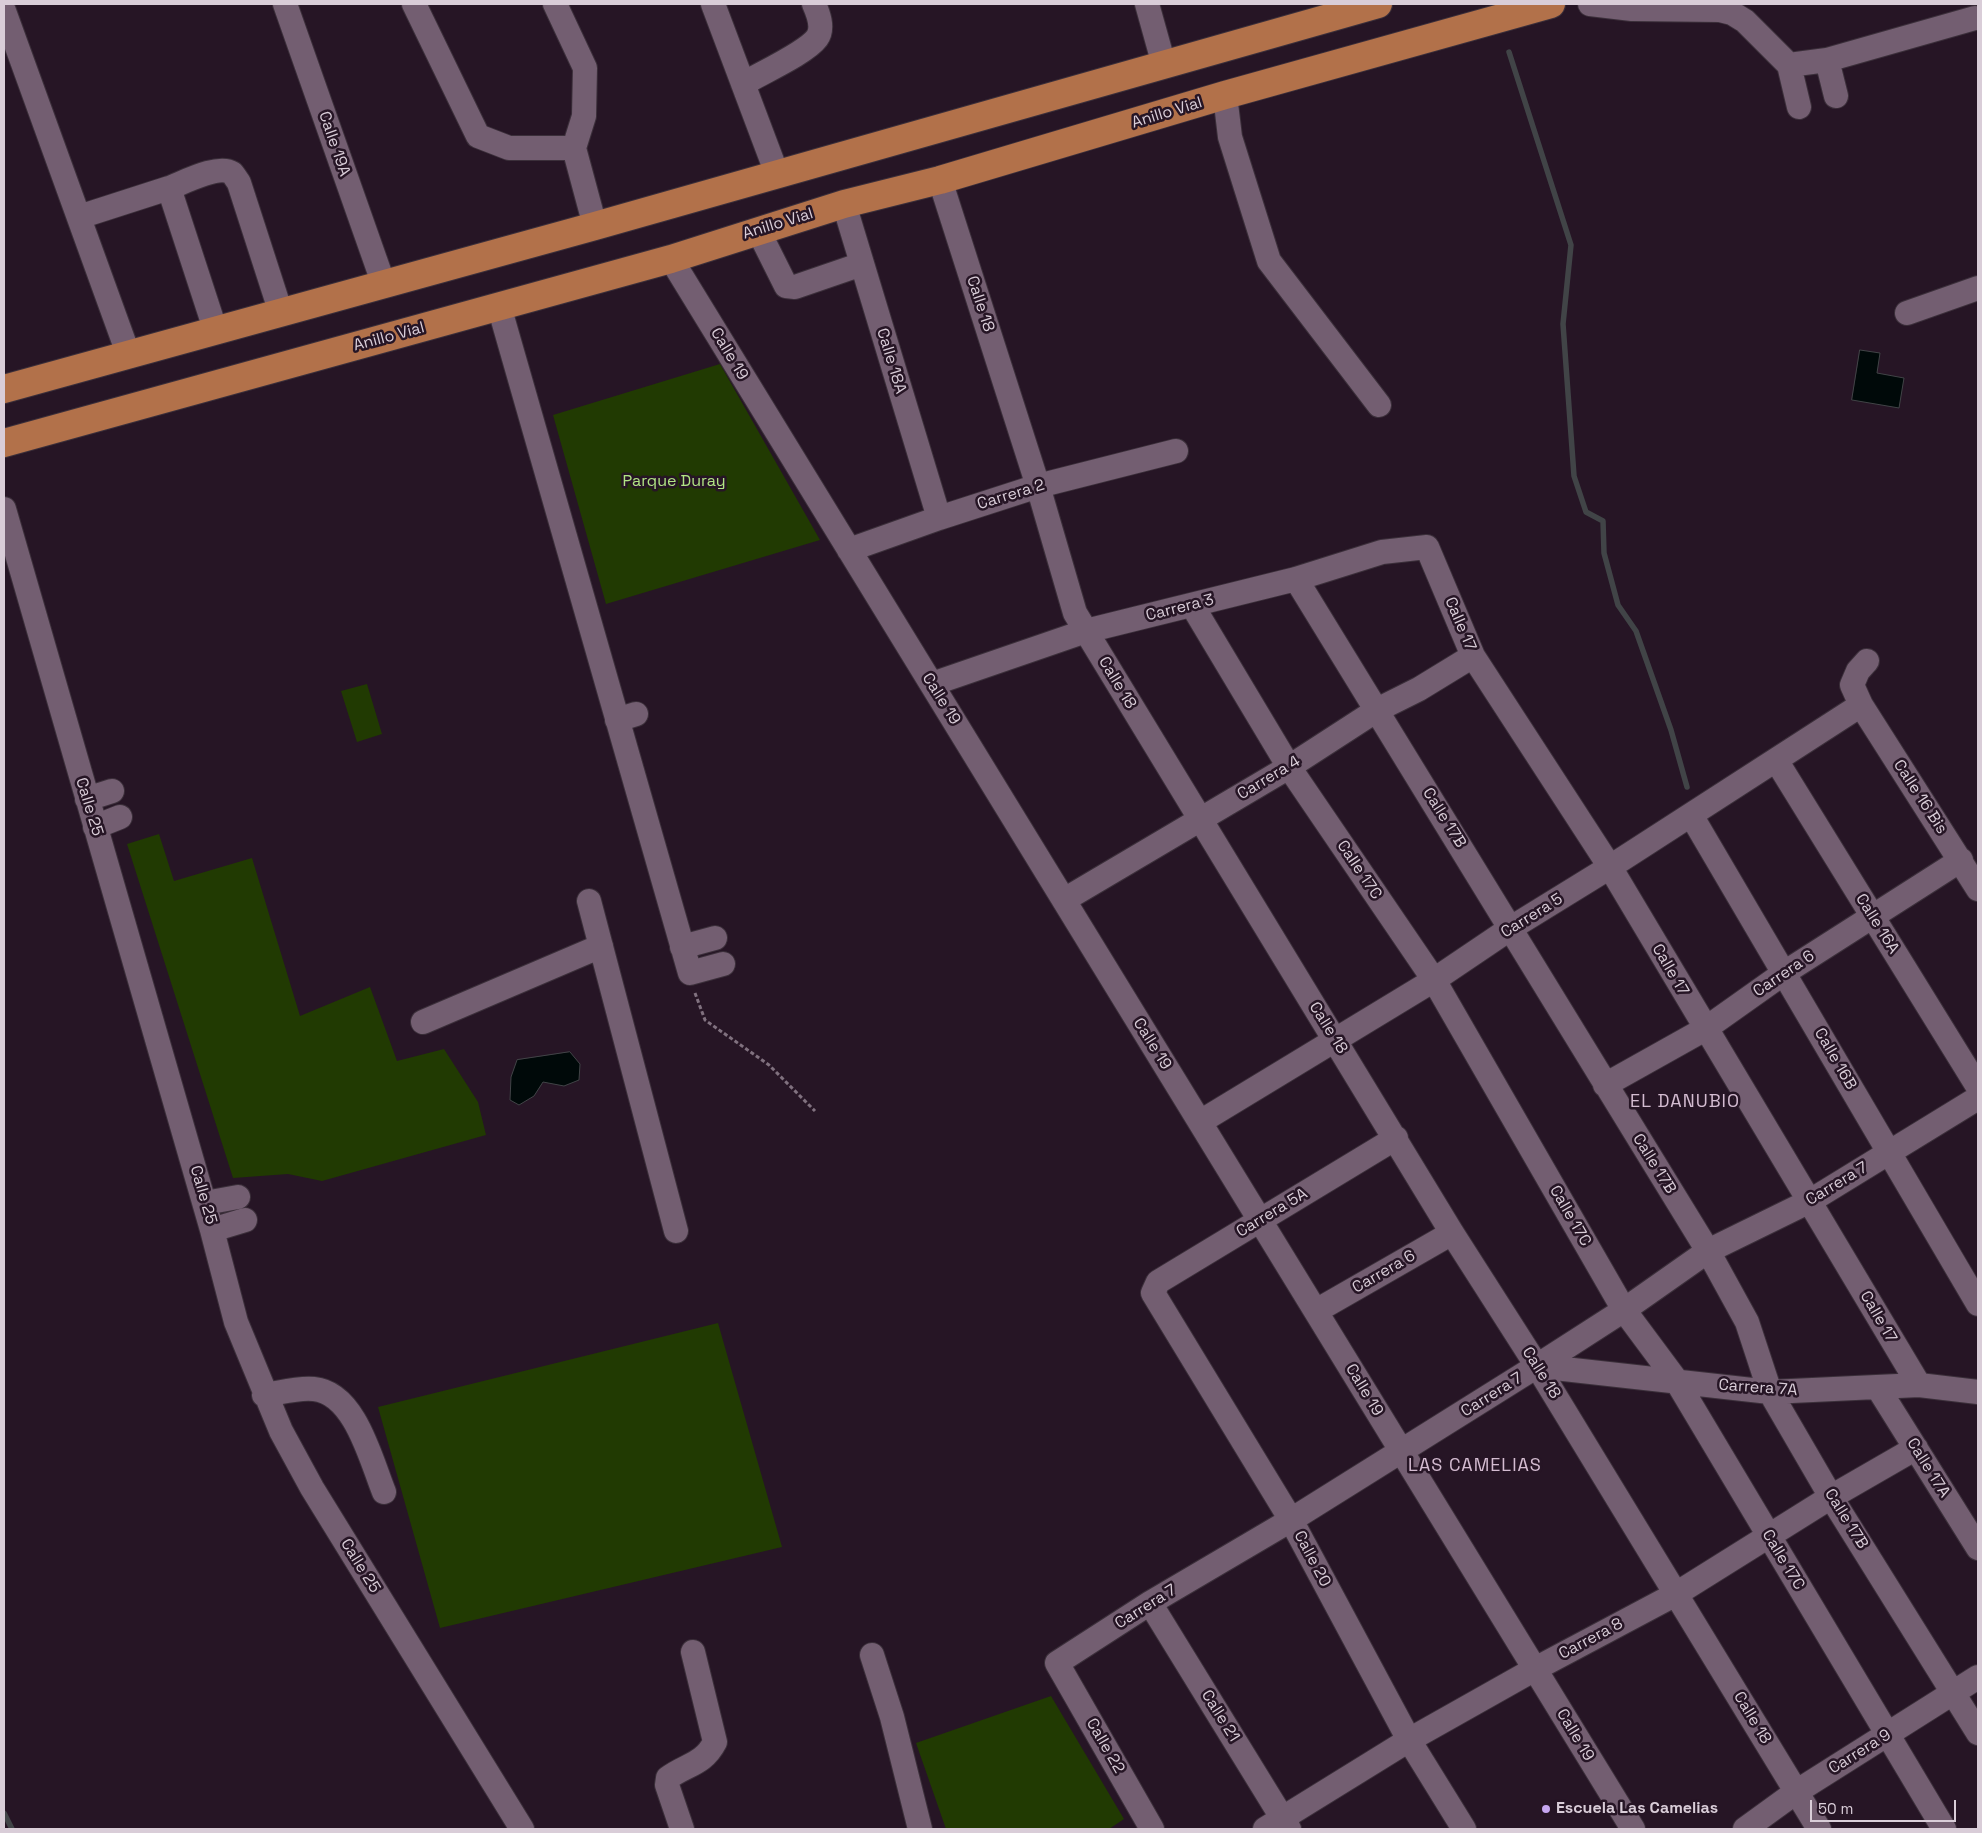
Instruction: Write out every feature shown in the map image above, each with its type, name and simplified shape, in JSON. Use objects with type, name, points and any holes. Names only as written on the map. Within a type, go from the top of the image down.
[{"type":"highway","points":[[4,389],[281,314],[1378,4]]},
{"type":"highway","name":"Anillo Vial","points":[[4,443],[671,259],[844,204],[940,180],[1225,95],[1551,4]]},
{"type":"street","name":"Calle 19A","points":[[284,4],[384,285]]},
{"type":"street","points":[[414,4],[478,136],[509,148],[574,148]]},
{"type":"street","points":[[555,4],[585,68],[584,116],[574,148],[595,226]]},
{"type":"street","points":[[714,4],[777,174]]},
{"type":"street","points":[[743,84],[807,47],[818,37],[820,24],[814,4]]},
{"type":"street","points":[[1147,4],[1164,65]]},
{"type":"street","points":[[1590,4],[1632,9],[1720,10],[1732,13],[1745,21],[1789,65],[1800,107]]},
{"type":"street","points":[[4,11],[130,356]]},
{"type":"street","points":[[1789,65],[1826,60],[1974,16]]},
{"type":"street","points":[[1826,60],[1836,96]]},
{"type":"street","points":[[1225,95],[1230,137],[1269,261],[1379,405]]},
{"type":"street","points":[[79,217],[169,188],[207,173],[221,170],[232,173],[239,183],[281,314]]},
{"type":"street","name":"Calle 18","points":[[940,180],[1038,486],[1075,613],[1396,1138],[1452,1233],[1537,1366],[1819,1829]]},
{"type":"street","points":[[169,188],[216,332]]},
{"type":"street","name":"Calle 18A","points":[[844,204],[939,518]]},
{"type":"street","points":[[758,230],[786,286],[794,287],[862,264]]},
{"type":"street","name":"Calle 19","points":[[671,259],[1633,1829]]},
{"type":"street","points":[[1907,314],[1978,288]]},
{"type":"street","points":[[499,306],[627,717],[682,947],[690,973],[723,964]]},
{"type":"street","name":"Carrera 2","points":[[850,550],[939,518],[1038,486],[1176,451]]},
{"type":"street","name":"Calle 25","points":[[4,509],[86,799],[205,1203],[236,1322],[264,1395],[312,1488],[522,1829]]},
{"type":"street","name":"Carrera 3","points":[[932,684],[1086,630],[1296,579],[1382,552],[1422,546],[1430,551]]},
{"type":"street","name":"Calle 17","points":[[1430,551],[1473,656],[1610,867],[1918,1385]]},
{"type":"street","name":"Calle 17B","points":[[1296,579],[1708,1251],[1747,1322],[1770,1392],[1831,1497],[1978,1733]]},
{"type":"street","name":"Calle 17C","points":[[1192,605],[1289,767],[1434,980],[1624,1310],[1676,1380],[1944,1829]]},
{"type":"street","name":"Carrera 4","points":[[1064,900],[1289,767],[1377,710],[1419,689],[1473,656]]},
{"type":"street","name":"Calle 16 Bis","points":[[1867,661],[1858,671],[1852,685],[1861,705],[1978,889]]},
{"type":"street","name":"Carrera 5","points":[[1200,1122],[1335,1038],[1434,980],[1511,928],[1610,867],[1861,705]]},
{"type":"street","name":"Calle 16A","points":[[1776,760],[1978,1087]]},
{"type":"street","points":[[86,799],[112,790]]},
{"type":"street","name":"Calle 16B","points":[[1691,815],[1978,1304]]},
{"type":"street","points":[[95,827],[120,817]]},
{"type":"street","name":"Carrera 6","points":[[1605,1085],[1705,1029],[1784,973],[1961,860]]},
{"type":"street","points":[[589,901],[676,1231]]},
{"type":"street","points":[[682,947],[715,938]]},
{"type":"street","points":[[423,1022],[601,946]]},
{"type":"street","name":"Carrera 7","points":[[1057,1663],[1150,1604],[1291,1520],[1537,1366],[1624,1310],[1708,1251],[1810,1201],[1978,1098]]},
{"type":"street","name":"Carrera 5A","points":[[1153,1293],[1158,1282],[1396,1138]]},
{"type":"street","points":[[205,1203],[238,1197]]},
{"type":"street","points":[[212,1230],[245,1220]]},
{"type":"street","name":"Carrera 6","points":[[1316,1312],[1452,1233]]},
{"type":"street","name":"Calle 20","points":[[1153,1293],[1291,1520],[1409,1740],[1464,1829]]},
{"type":"street","name":"Carrera 7A","points":[[1537,1366],[1676,1380],[1770,1392],[1918,1385],[1978,1392]]},
{"type":"street","name":"Calle 17A","points":[[1878,1388],[1978,1548]]},
{"type":"street","points":[[264,1395],[313,1389],[331,1394],[356,1422],[384,1492]]},
{"type":"street","name":"Carrera 8","points":[[1279,1826],[1409,1740],[1535,1669],[1676,1594],[1831,1497],[1916,1448]]},
{"type":"street","name":"Calle 21","points":[[1150,1604],[1279,1826]]},
{"type":"street","points":[[676,1827],[667,1785],[668,1778],[700,1761],[709,1754],[715,1742],[692,1652]]},
{"type":"street","points":[[872,1655],[892,1717],[920,1829]]},
{"type":"street","name":"Calle 22","points":[[1057,1663],[1152,1829]]},
{"type":"street","name":"Carrera 9","points":[[1744,1829],[1796,1792],[1978,1677]]},
{"type":"path","points":[[690,973],[705,1020],[769,1064],[815,1111]]},
{"type":"green space","name":"Parque Duray","points":[[720,364],[820,540],[606,604],[553,415]]},
{"type":"green space","points":[[367,684],[382,734],[357,742],[341,691]]},
{"type":"green space","points":[[159,834],[174,881],[252,858],[300,1016],[370,987],[397,1061],[444,1049],[478,1102],[486,1135],[322,1181],[288,1174],[233,1178],[127,844]]},
{"type":"green space","points":[[718,1323],[782,1547],[440,1628],[378,1407]]},
{"type":"green space","points":[[1051,1696],[1124,1819],[1109,1829],[946,1829],[916,1743]]},
{"type":"shaded area","points":[[1860,350],[1880,353],[1877,373],[1904,378],[1899,408],[1852,400]]},
{"type":"shaded area","points":[[570,1052],[580,1064],[579,1080],[564,1086],[543,1082],[534,1096],[519,1105],[510,1100],[511,1077],[517,1060]]},
{"type":"waterway","points":[[1509,52],[1571,245],[1563,324],[1574,476],[1586,512],[1603,521],[1604,553],[1618,605],[1636,631],[1671,730],[1687,787]]},
{"type":"waterway","points":[[4,1813],[12,1829]]},
{"type":"place","name":"Escuela Las Camelias","points":[[1546,1809]]},
{"type":"district","name":"EL DANUBIO","points":[[1685,1102]]},
{"type":"district","name":"LAS CAMELIAS","points":[[1475,1466]]}]
